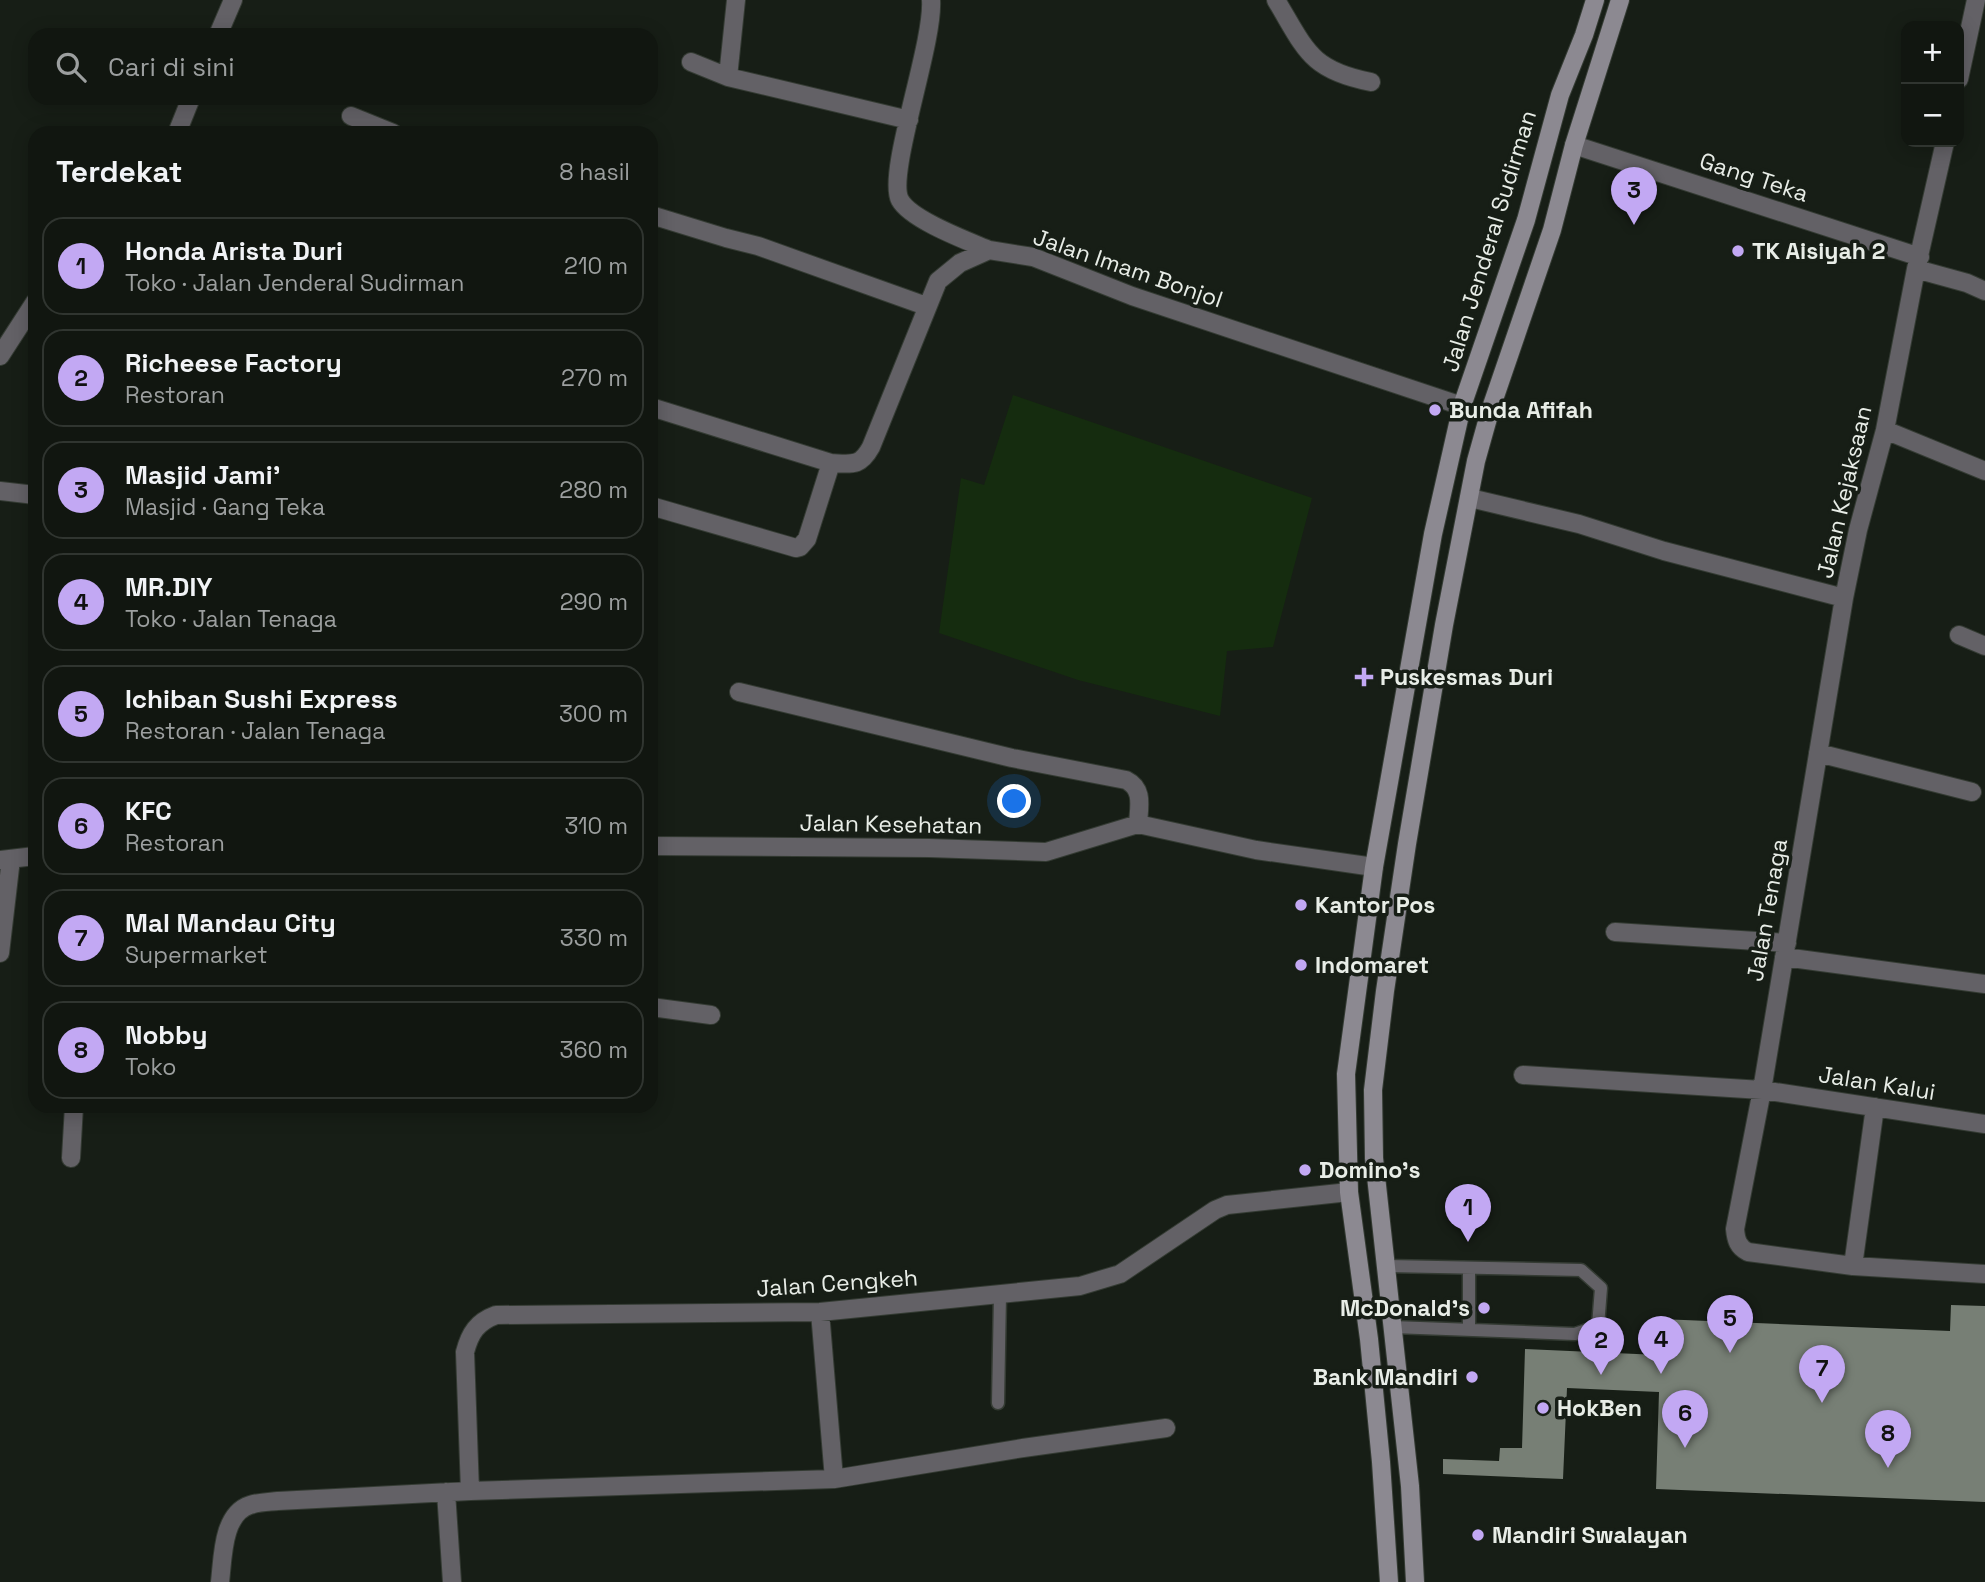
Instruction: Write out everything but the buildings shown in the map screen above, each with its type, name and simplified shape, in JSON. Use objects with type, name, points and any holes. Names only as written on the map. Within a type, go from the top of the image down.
[{"type":"street","points":[[221,28],[233,0]]},
{"type":"street","points":[[729,77],[736,0]]},
{"type":"street","name":"Jalan Imam Bonjol","points":[[931,0],[932,11],[922,73],[909,120],[896,186],[900,201],[911,211],[942,230],[989,250],[1033,257],[1144,300],[1462,406]]},
{"type":"street","points":[[1276,0],[1312,58],[1331,72],[1371,82]]},
{"type":"street","name":"Jalan Jenderal Sudirman","points":[[1388,1582],[1381,1462],[1369,1339],[1349,1192],[1346,1074],[1374,867],[1433,534],[1462,406],[1526,220],[1560,94],[1595,0]]},
{"type":"street","points":[[1415,1582],[1410,1486],[1374,1158],[1373,1090],[1395,913],[1444,625],[1476,461],[1490,411],[1552,230],[1573,145],[1620,0]]},
{"type":"street","points":[[1964,56],[1976,0]]},
{"type":"street","points":[[691,62],[729,77],[909,120]]},
{"type":"street","points":[[180,126],[188,105]]},
{"type":"street","points":[[351,116],[376,126]]},
{"type":"street","name":"Gang Teka","points":[[1573,145],[1918,263],[1985,291]]},
{"type":"street","name":"Jalan Kejaksaan","points":[[1469,498],[1579,524],[1664,551],[1844,598],[1858,530],[1885,430],[1944,147]]},
{"type":"street","points":[[658,217],[758,246],[926,306]]},
{"type":"street","points":[[1526,220],[1552,230]]},
{"type":"street","points":[[658,409],[831,463],[855,464],[867,453],[938,281],[960,262],[989,250]]},
{"type":"street","points":[[0,356],[28,313]]},
{"type":"street","points":[[1885,430],[1985,471]]},
{"type":"street","points":[[658,508],[796,548],[803,545],[807,539],[831,463]]},
{"type":"street","points":[[0,491],[28,494]]},
{"type":"street","name":"Jalan Tenaga","points":[[1844,598],[1762,1090],[1735,1229],[1738,1245],[1748,1252],[1853,1266]]},
{"type":"street","points":[[1959,635],[1985,646]]},
{"type":"street","points":[[739,692],[999,755],[1126,780],[1134,784],[1140,793],[1138,824]]},
{"type":"street","points":[[1818,753],[1972,792]]},
{"type":"street","name":"Jalan Kesehatan","points":[[658,846],[929,848],[1046,852],[1138,824],[1256,850],[1374,867]]},
{"type":"street","points":[[0,953],[6,860],[28,857]]},
{"type":"street","points":[[1615,932],[1785,950],[1985,984]]},
{"type":"street","points":[[1358,985],[1385,991]]},
{"type":"street","points":[[658,1008],[711,1015]]},
{"type":"street","name":"Jalan Kalui","points":[[1523,1075],[1762,1090],[1985,1124]]},
{"type":"street","points":[[1875,1107],[1853,1266],[1985,1274]]},
{"type":"street","points":[[71,1158],[74,1113]]},
{"type":"street","name":"Jalan Cengkeh","points":[[470,1491],[464,1352],[469,1336],[485,1319],[496,1315],[820,1312],[1080,1286],[1120,1274],[1215,1210],[1227,1205],[1349,1192]]},
{"type":"street","points":[[820,1312],[834,1479]]},
{"type":"street","points":[[220,1582],[225,1540],[232,1519],[250,1505],[278,1500],[834,1479],[1166,1428]]},
{"type":"street","points":[[446,1492],[452,1582]]},
{"type":"lane","points":[[1387,1266],[1581,1270],[1601,1288],[1598,1326],[1575,1334],[1393,1327]]},
{"type":"lane","points":[[1469,1268],[1469,1330]]},
{"type":"lane","points":[[998,1403],[1000,1295]]},
{"type":"green space","points":[[1013,395],[1312,498],[1273,647],[1227,651],[1220,716],[1078,680],[939,633],[961,478],[984,485]]},
{"type":"place","name":"Masjid Jami'","points":[[1634,225]]},
{"type":"place","name":"TK Aisiyah 2","points":[[1738,251]]},
{"type":"place","name":"Bunda Afifah","points":[[1435,410]]},
{"type":"place","name":"Puskesmas Duri","points":[[1364,677]]},
{"type":"place","name":"Kantor Pos","points":[[1301,905]]},
{"type":"place","name":"Indomaret","points":[[1301,965]]},
{"type":"place","name":"Domino's","points":[[1305,1170]]},
{"type":"place","name":"Honda Arista Duri","points":[[1468,1242]]},
{"type":"place","name":"McDonald's","points":[[1484,1308]]},
{"type":"place","name":"Ichiban Sushi Express","points":[[1730,1353]]},
{"type":"place","name":"MR.DIY","points":[[1661,1374]]},
{"type":"place","name":"Richeese Factory","points":[[1601,1375]]},
{"type":"place","name":"Bank Mandiri","points":[[1472,1377]]},
{"type":"place","name":"Mal Mandau City","points":[[1822,1403]]},
{"type":"place","name":"HokBen","points":[[1543,1408]]},
{"type":"place","name":"KFC","points":[[1685,1448]]},
{"type":"place","name":"Nobby","points":[[1888,1468]]},
{"type":"place","name":"Mandiri Swalayan","points":[[1478,1535]]}]
